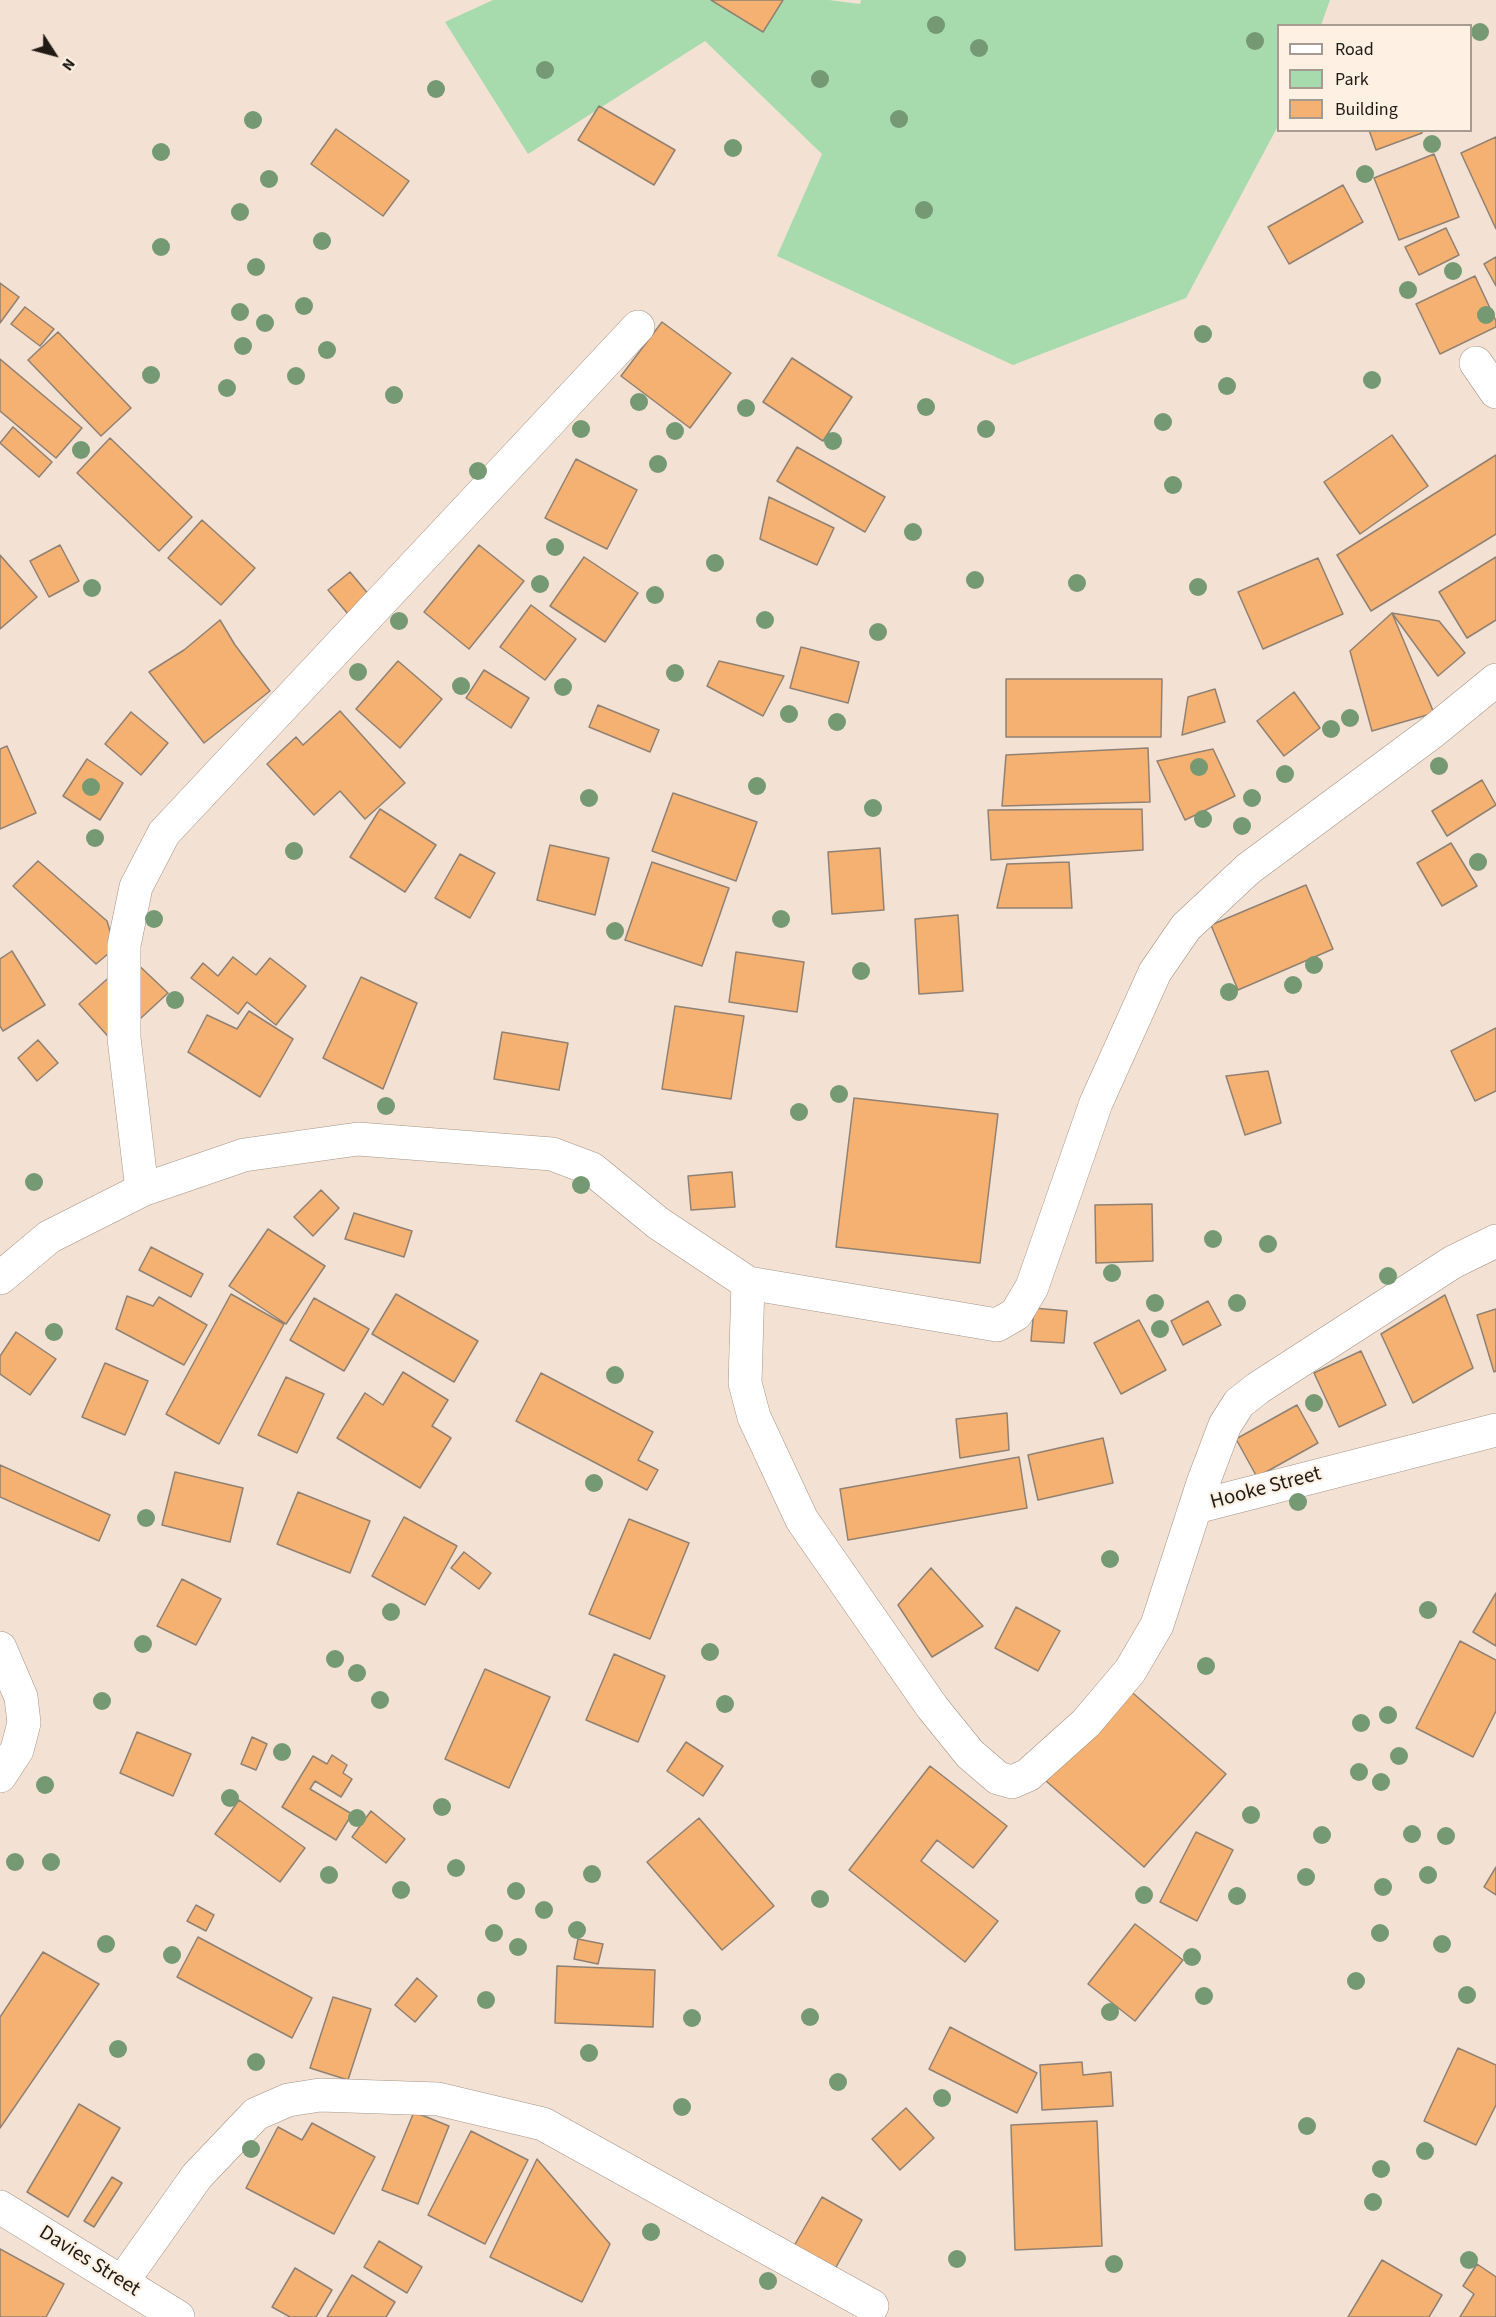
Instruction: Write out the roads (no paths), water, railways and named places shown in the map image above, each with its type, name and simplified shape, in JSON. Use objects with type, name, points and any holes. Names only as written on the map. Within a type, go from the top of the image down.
[{"type":"street","points":[[142,1190],[124,1038],[124,945],[136,887],[164,833],[638,327]]},
{"type":"street","points":[[1476,363],[1496,392]]},
{"type":"street","points":[[0,1278],[50,1237],[142,1190],[244,1155],[358,1139],[552,1154],[592,1169],[658,1223],[748,1283],[998,1325],[1016,1314],[1032,1287],[1096,1103],[1155,972],[1186,927],[1248,869],[1431,733],[1496,680]]},
{"type":"street","name":"Hooke Street","points":[[1196,1507],[1225,1425],[1239,1403],[1258,1388],[1453,1262],[1496,1240]]},
{"type":"street","points":[[748,1283],[745,1383],[754,1417],[802,1520],[932,1707],[970,1754],[998,1778],[1012,1782],[1028,1775],[1086,1724],[1130,1671],[1157,1625],[1196,1507]]},
{"type":"street","name":"Hooke Street","points":[[1196,1507],[1496,1430]]},
{"type":"street","points":[[0,1648],[21,1697],[24,1724],[17,1750],[0,1776]]},
{"type":"street","points":[[122,2282],[197,2175],[256,2115],[288,2100],[320,2095],[438,2099],[543,2124],[872,2306]]},
{"type":"street","name":"Davies Street","points":[[0,2207],[178,2317]]}]
